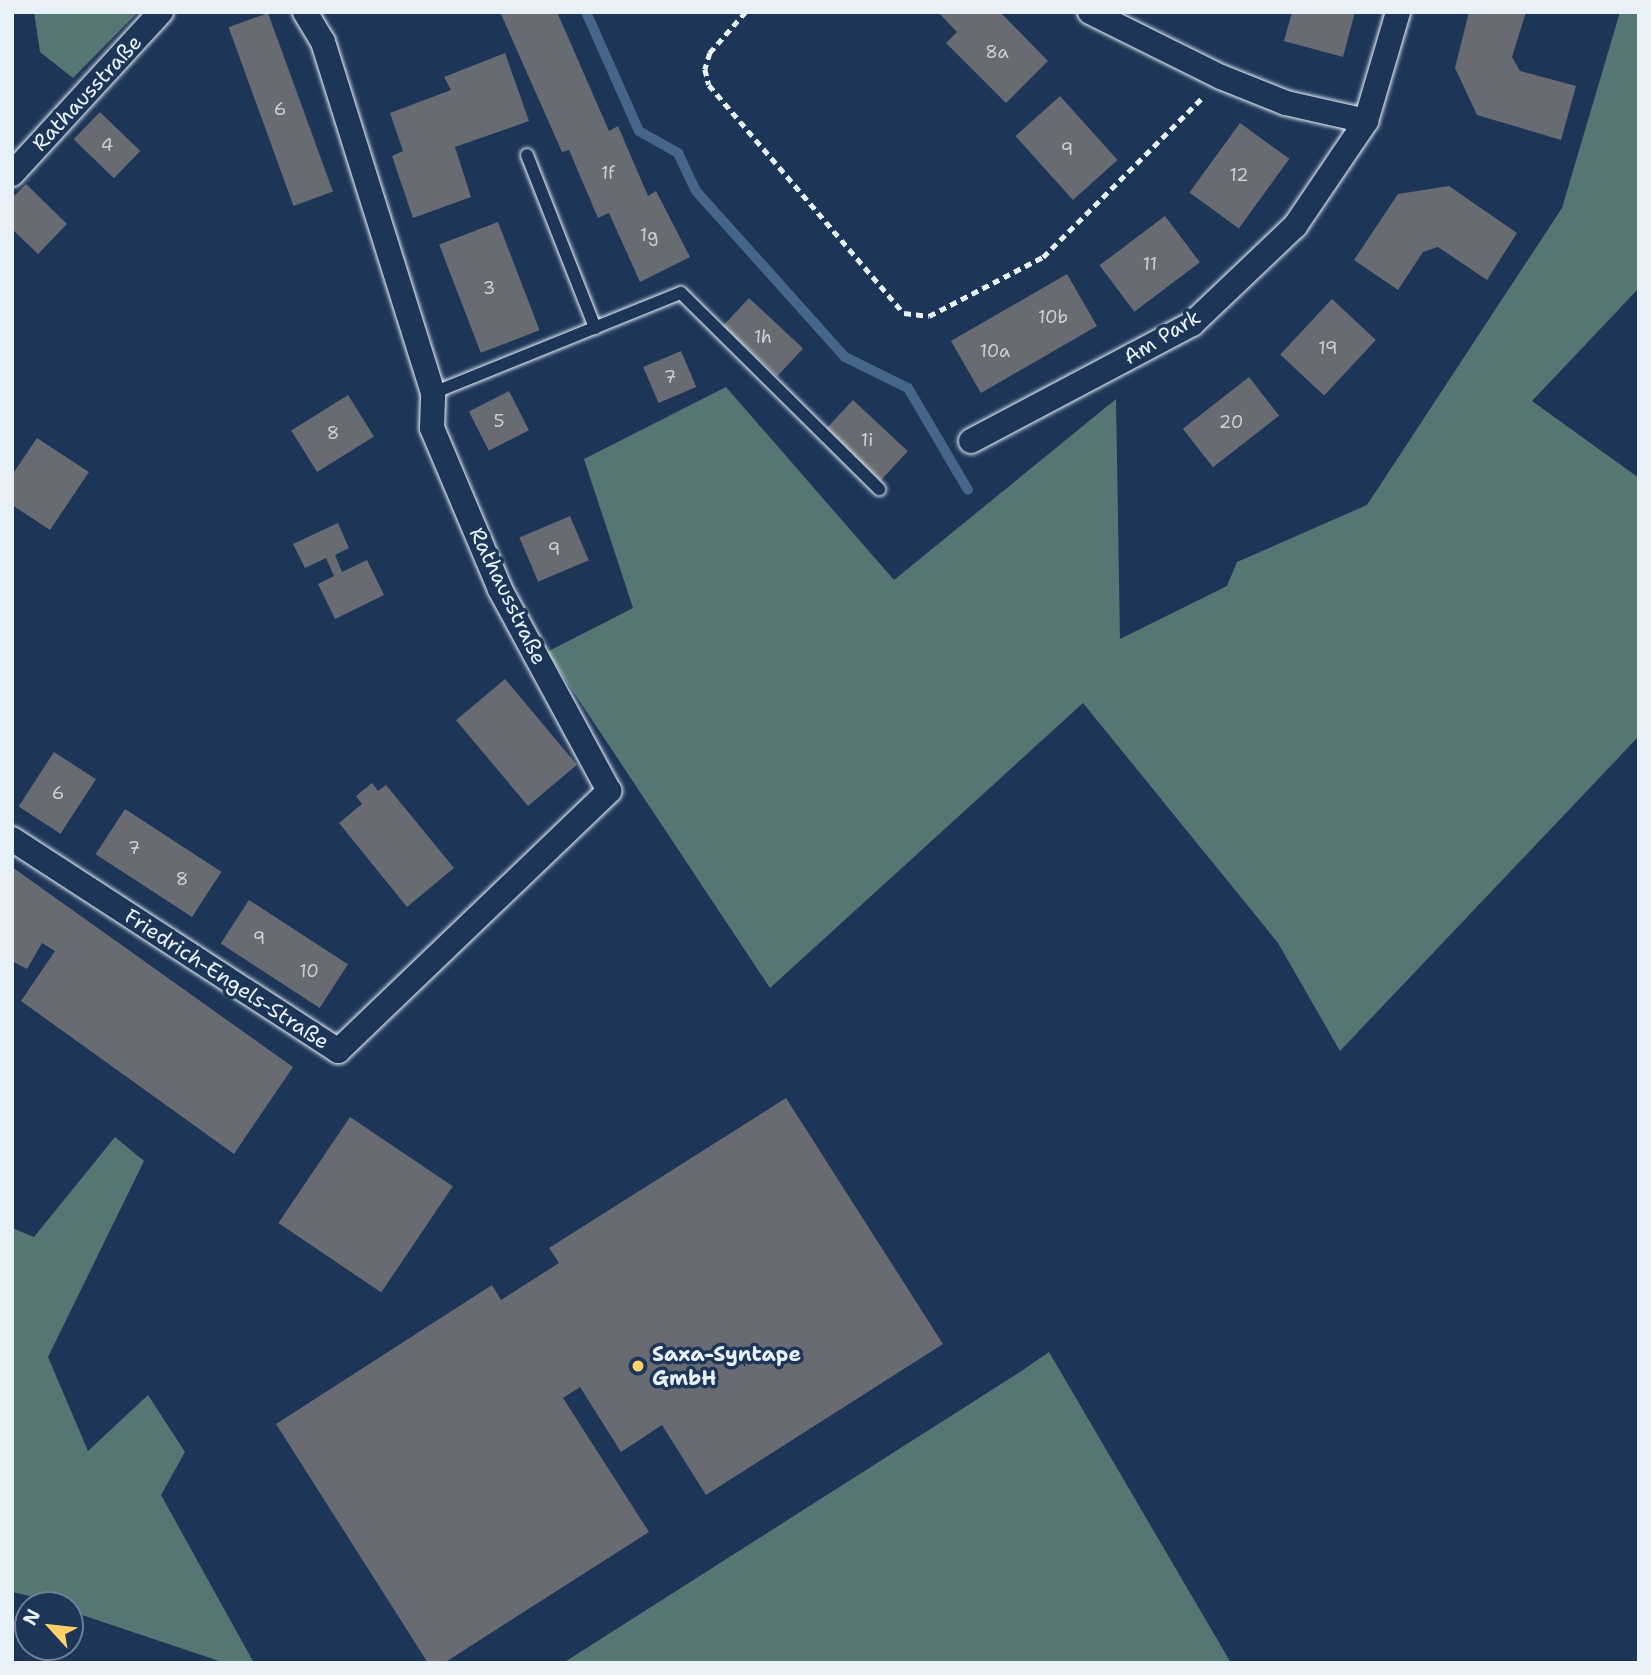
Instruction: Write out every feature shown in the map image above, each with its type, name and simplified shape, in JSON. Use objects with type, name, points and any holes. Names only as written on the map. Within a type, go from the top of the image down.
[{"type":"street","name":"Rathausstraße","points":[[12,174],[161,12]]},
{"type":"street","name":"Rathausstraße","points":[[305,12],[323,42],[433,393],[432,428],[500,589],[609,791]]},
{"type":"street","points":[[1090,12],[1221,77],[1286,103],[1366,121]]},
{"type":"street","name":"Am Park","points":[[971,441],[1192,324],[1295,226],[1366,121],[1398,12]]},
{"type":"street","name":"Friedrich-Engels-Straße","points":[[12,839],[338,1051],[609,791]]},
{"type":"lane","points":[[527,155],[595,328]]},
{"type":"lane","points":[[433,393],[681,293],[879,489]]},
{"type":"path","points":[[746,12],[710,53],[705,69],[709,85],[904,313],[929,316],[1043,257],[1221,77]]},
{"type":"green space","points":[[34,12],[138,12],[73,78],[40,52]]},
{"type":"green space","points":[[1620,12],[1639,12],[1639,288],[1532,401],[1639,478],[1639,736],[1340,1051],[1278,943],[1083,703],[770,988],[547,652],[633,608],[584,459],[726,387],[894,580],[1116,399],[1120,639],[1227,586],[1237,562],[1367,505],[1562,208]]},
{"type":"green space","points":[[115,1137],[144,1161],[48,1357],[88,1451],[148,1395],[185,1452],[161,1495],[254,1663],[225,1663],[84,1616],[84,1591],[12,1592],[12,1228],[34,1237]]},
{"type":"green space","points":[[1049,1352],[1231,1663],[563,1663],[1023,1370]]},
{"type":"building","points":[[500,12],[557,12],[609,131],[618,126],[648,196],[656,191],[690,257],[640,282],[609,213],[598,218],[569,150],[562,152]]},
{"type":"building","points":[[938,12],[1000,12],[1048,61],[1006,103],[946,43],[957,32]]},
{"type":"building","points":[[1292,12],[1355,12],[1343,57],[1284,41]]},
{"type":"building","points":[[1469,12],[1526,12],[1512,57],[1520,71],[1576,86],[1561,140],[1477,115],[1455,68]]},
{"type":"building","points":[[268,13],[333,192],[294,206],[229,27]]},
{"type":"building","points":[[505,53],[529,121],[455,147],[471,197],[413,218],[392,156],[403,151],[390,113],[451,90],[444,77]]},
{"type":"building","points":[[1060,96],[1118,160],[1073,200],[1015,136]]},
{"type":"building","points":[[100,112],[140,151],[114,178],[74,139]]},
{"type":"building","points":[[1240,123],[1289,159],[1239,228],[1189,193]]},
{"type":"building","points":[[26,184],[67,224],[38,254],[12,229],[12,198]]},
{"type":"building","points":[[1449,186],[1517,233],[1487,280],[1438,247],[1423,252],[1398,290],[1354,260],[1398,194]]},
{"type":"building","points":[[1165,216],[1200,262],[1134,312],[1100,265]]},
{"type":"building","points":[[498,222],[540,330],[481,353],[439,245]]},
{"type":"building","points":[[1067,274],[1097,326],[981,393],[951,341]]},
{"type":"building","points":[[749,298],[803,348],[777,376],[723,326]]},
{"type":"building","points":[[1332,299],[1376,340],[1324,396],[1280,355]]},
{"type":"building","points":[[681,351],[696,387],[658,403],[643,367]]},
{"type":"building","points":[[1249,377],[1279,416],[1213,467],[1183,429]]},
{"type":"building","points":[[509,391],[529,430],[489,451],[469,411]]},
{"type":"building","points":[[348,395],[374,437],[317,472],[291,431]]},
{"type":"building","points":[[853,400],[908,451],[881,480],[826,429]]},
{"type":"building","points":[[37,438],[89,472],[50,530],[12,505],[12,475]]},
{"type":"building","points":[[570,516],[589,560],[538,582],[519,537]]},
{"type":"building","points":[[338,523],[349,548],[335,555],[342,572],[367,560],[384,595],[335,619],[318,584],[334,576],[326,558],[305,568],[293,544]]},
{"type":"building","points":[[505,679],[577,765],[528,806],[456,720]]},
{"type":"building","points":[[54,752],[96,779],[61,834],[19,807]]},
{"type":"building","points":[[372,783],[378,791],[386,785],[454,868],[407,907],[339,823],[362,804],[356,796]]},
{"type":"building","points":[[125,809],[221,872],[192,917],[96,854]]},
{"type":"building","points":[[12,867],[293,1067],[234,1154],[21,1001],[55,951],[42,943],[27,969],[12,961]]},
{"type":"building","points":[[249,900],[348,964],[320,1008],[221,944]]},
{"type":"building","name":"Saxa-Syntape GmbH","points":[[786,1098],[943,1344],[706,1495],[662,1425],[621,1452],[580,1387],[563,1398],[649,1532],[444,1663],[428,1663],[276,1424],[492,1285],[501,1300],[559,1263],[549,1248]]},
{"type":"building","points":[[350,1117],[453,1186],[381,1292],[278,1223]]},
{"type":"waterway","points":[[586,12],[639,131],[678,153],[696,191],[845,357],[908,388],[968,490]]},
{"type":"place","name":"Saxa-Syntape GmbH","points":[[638,1366]]}]
